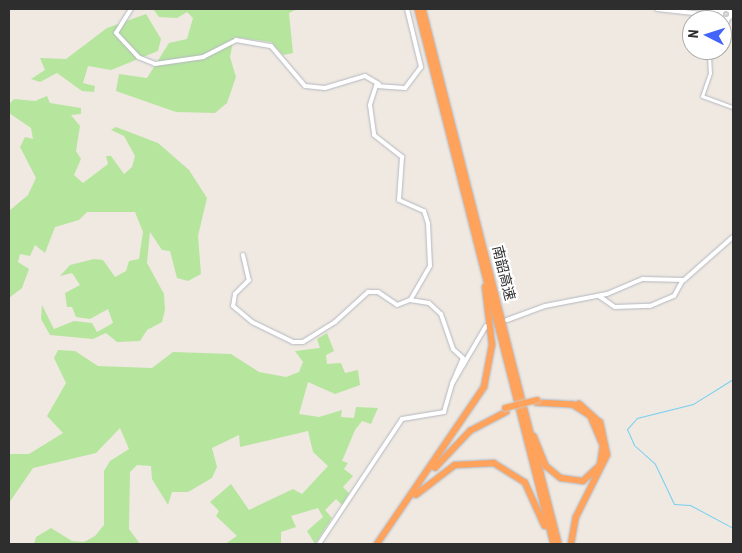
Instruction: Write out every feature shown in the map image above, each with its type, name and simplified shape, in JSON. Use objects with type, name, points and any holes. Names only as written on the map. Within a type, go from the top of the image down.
[{"type":"highway","name":"南韶高速","points":[[418,9],[472,218],[552,544]]},
{"type":"highway","name":"南韶高速","points":[[423,9],[559,544]]},
{"type":"highway","points":[[378,544],[474,404],[492,355],[492,322],[472,218]]},
{"type":"highway","points":[[507,338],[546,466],[568,481],[589,478],[603,456],[596,424],[573,405],[537,402]]},
{"type":"highway","points":[[436,460],[475,424],[505,410],[537,402],[577,403],[594,414],[605,433],[605,465],[576,517],[571,544]]},
{"type":"highway","points":[[378,544],[459,440],[505,410]]},
{"type":"highway","points":[[411,500],[448,468],[473,460],[494,463],[516,473],[533,492],[552,544]]},
{"type":"street","points":[[131,9],[116,33],[138,57],[155,64],[203,57],[236,40],[271,46],[305,86],[325,88],[365,76],[380,85],[405,88],[421,66],[407,9]]},
{"type":"street","points":[[657,9],[682,10]]},
{"type":"street","points":[[710,60],[710,73],[702,96],[733,107]]},
{"type":"street","points":[[380,85],[374,88],[370,105],[372,130],[402,157],[399,200],[424,211],[432,244],[430,266],[410,300]]},
{"type":"street","points":[[599,296],[615,307],[650,306],[674,296],[684,280],[733,237]]},
{"type":"street","points":[[243,255],[249,280],[236,294],[233,306],[252,322],[293,342],[302,342],[335,322],[363,294],[378,292],[397,305],[410,300],[436,308],[453,350],[462,356],[444,412],[406,417],[398,424],[319,544]]},
{"type":"street","points":[[507,320],[545,306],[599,296],[643,279],[684,280]]},
{"type":"street","points":[[452,384],[486,326]]},
{"type":"green space","points":[[153,9],[297,9],[289,13],[293,53],[283,55],[271,42],[234,37],[230,57],[236,77],[227,103],[215,113],[176,112],[116,91],[119,74],[147,78],[169,43],[187,39],[193,18],[187,12],[177,18],[159,17]]},
{"type":"green space","points":[[146,14],[161,39],[158,51],[111,70],[88,66],[83,83],[95,86],[94,92],[82,91],[57,73],[40,82],[31,79],[45,70],[40,58],[66,59],[107,28]]},
{"type":"green space","points":[[47,96],[50,103],[81,108],[81,114],[71,115],[80,126],[76,151],[81,159],[74,175],[83,183],[108,164],[106,156],[111,156],[124,174],[132,167],[135,156],[124,136],[111,130],[116,127],[158,143],[189,170],[207,198],[198,236],[201,274],[188,281],[177,278],[170,251],[162,250],[150,232],[147,263],[164,294],[165,310],[162,322],[147,330],[140,341],[117,342],[106,333],[93,339],[50,335],[41,319],[42,305],[54,329],[74,321],[92,323],[97,332],[113,323],[108,309],[90,319],[76,317],[72,307],[67,307],[65,293],[80,285],[72,273],[60,276],[70,265],[94,259],[103,260],[115,277],[126,271],[129,261],[139,259],[143,232],[135,212],[87,212],[79,220],[55,227],[45,253],[35,245],[30,256],[20,254],[18,262],[29,269],[22,288],[9,298],[9,211],[28,195],[36,178],[20,147],[25,137],[33,139],[31,128],[9,113],[9,104],[14,99],[35,101]]},
{"type":"green space","points":[[327,333],[334,351],[326,355],[327,364],[341,363],[345,373],[358,370],[360,385],[335,394],[308,382],[299,414],[319,417],[342,410],[341,417],[354,418],[356,407],[378,408],[371,424],[362,421],[355,430],[342,461],[348,463],[344,469],[353,476],[343,487],[349,493],[342,505],[336,499],[325,510],[332,518],[315,544],[307,531],[323,517],[318,508],[291,516],[296,527],[281,532],[281,544],[225,544],[237,536],[216,516],[219,511],[210,502],[231,484],[249,510],[293,489],[302,494],[328,466],[313,452],[308,431],[240,447],[239,435],[212,448],[217,467],[212,478],[188,492],[172,492],[168,505],[152,479],[151,466],[137,465],[130,472],[129,529],[140,544],[34,544],[36,537],[51,528],[72,541],[84,542],[95,536],[104,525],[104,471],[110,461],[129,449],[120,428],[96,453],[33,468],[9,503],[9,454],[29,454],[63,433],[47,416],[66,383],[54,358],[58,350],[75,351],[98,366],[152,368],[173,352],[231,354],[259,372],[286,377],[299,372],[303,362],[295,351],[320,348],[317,339]]},
{"type":"waterway","points":[[733,379],[693,404],[637,418],[627,429],[634,445],[655,464],[674,504],[690,505],[733,528]]}]
